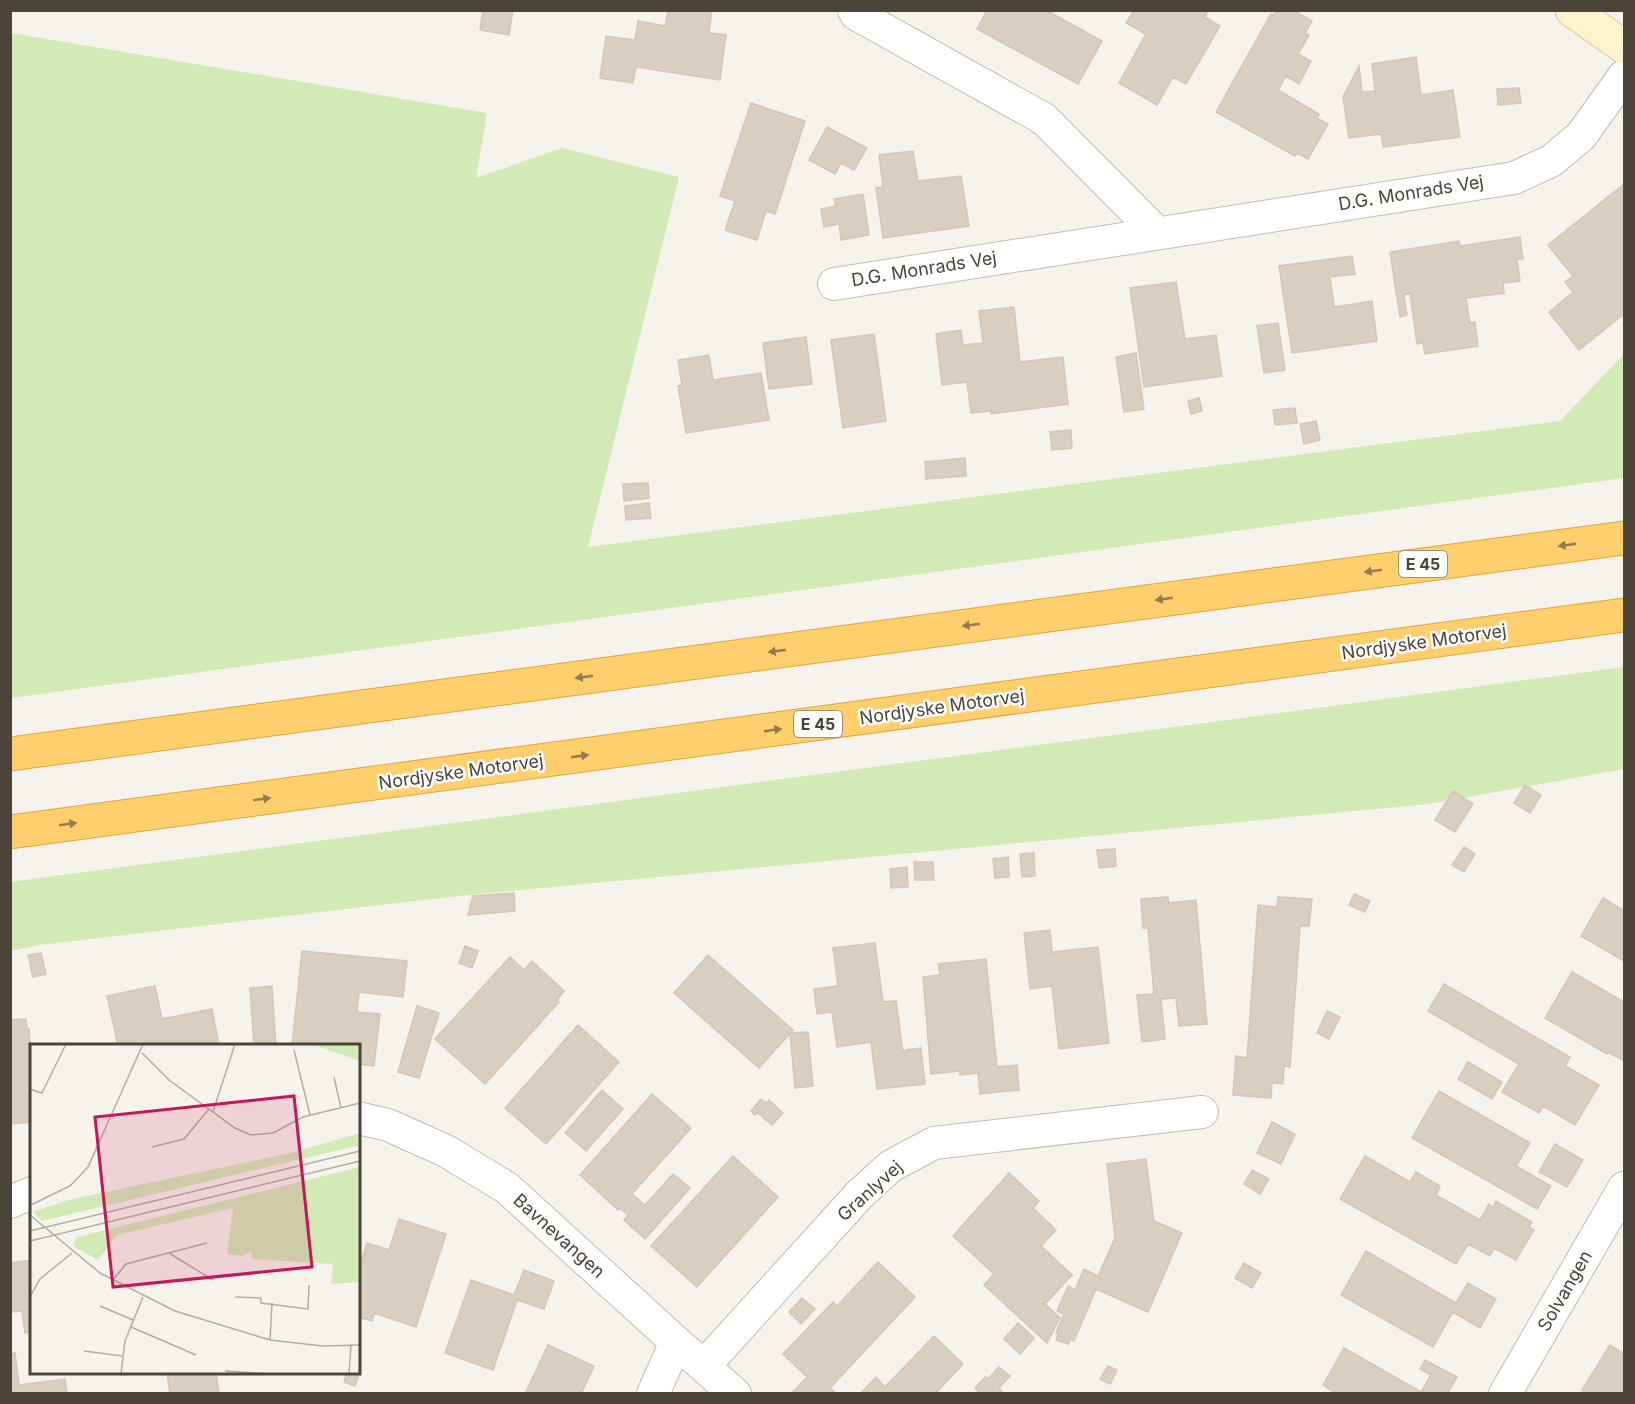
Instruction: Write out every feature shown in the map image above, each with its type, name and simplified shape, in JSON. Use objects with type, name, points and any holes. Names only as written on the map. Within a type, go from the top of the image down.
[{"type":"highway","name":"E 45","points":[[10,754],[1624,537]]},
{"type":"highway","name":"Nordjyske Motorvej","points":[[10,832],[1624,615]]},
{"type":"street","points":[[854,10],[856,14],[1044,119],[1156,232]]},
{"type":"street","points":[[1572,10],[1624,47]]},
{"type":"street","name":"D.G. Monrads Vej","points":[[834,284],[1514,178],[1551,161],[1581,136],[1624,76]]},
{"type":"street","name":"Granlyvej","points":[[704,1366],[860,1194],[891,1166],[934,1143],[1202,1112]]},
{"type":"street","name":"Bavnevangen","points":[[360,1118],[388,1125],[446,1151],[507,1188],[735,1394]]},
{"type":"street","name":"Solvangen","points":[[1505,1394],[1624,1188]]},
{"type":"street","points":[[10,1202],[30,1194]]},
{"type":"street","points":[[653,1394],[676,1342]]},
{"type":"green space","points":[[11,33],[487,113],[476,178],[562,148],[679,177],[588,547],[1560,421],[1624,354],[1624,478],[11,698]]},
{"type":"green space","points":[[1624,667],[1624,769],[1429,804],[458,896],[39,945],[11,951],[10,882]]},
{"type":"building","points":[[483,10],[513,10],[509,35],[480,30]]},
{"type":"building","points":[[668,10],[712,10],[709,33],[726,35],[720,80],[636,67],[633,83],[600,78],[606,36],[635,40],[638,21],[665,26]]},
{"type":"building","points":[[987,10],[1046,10],[1102,41],[1078,84],[977,29]]},
{"type":"building","points":[[1134,10],[1208,10],[1205,17],[1220,26],[1186,84],[1173,77],[1157,105],[1119,83],[1146,34],[1126,23]]},
{"type":"building","points":[[1276,10],[1293,10],[1312,21],[1305,33],[1309,35],[1298,54],[1311,61],[1299,84],[1286,76],[1278,90],[1319,114],[1317,118],[1328,124],[1308,159],[1297,153],[1295,156],[1216,112],[1271,14],[1274,15]]},
{"type":"building","points":[[1416,57],[1421,95],[1453,90],[1460,137],[1383,147],[1381,134],[1349,138],[1343,97],[1359,66],[1362,92],[1375,91],[1372,64]]},
{"type":"building","points":[[1519,88],[1521,103],[1498,105],[1497,89]]},
{"type":"building","points":[[751,103],[805,121],[775,214],[766,211],[757,240],[725,230],[735,201],[720,196]]},
{"type":"building","points":[[827,127],[867,148],[854,170],[841,163],[835,174],[809,160]]},
{"type":"building","points":[[913,151],[918,181],[961,176],[969,226],[883,238],[876,188],[883,187],[879,155]]},
{"type":"building","points":[[1624,184],[1624,314],[1579,350],[1549,312],[1573,292],[1565,282],[1573,276],[1548,245]]},
{"type":"building","points":[[863,194],[869,235],[841,240],[839,224],[824,227],[821,209],[836,206],[834,199]]},
{"type":"building","points":[[1520,237],[1523,259],[1517,259],[1520,281],[1503,283],[1504,293],[1466,298],[1470,323],[1475,322],[1478,346],[1425,354],[1423,343],[1417,344],[1410,293],[1404,295],[1407,315],[1400,317],[1390,252],[1459,241],[1460,246]]},
{"type":"building","points":[[1352,256],[1355,274],[1330,277],[1334,307],[1372,301],[1377,341],[1292,353],[1279,266]]},
{"type":"building","points":[[1176,282],[1185,339],[1216,335],[1222,376],[1144,387],[1130,288]]},
{"type":"building","points":[[1014,307],[1020,362],[1063,357],[1068,404],[991,414],[991,411],[971,413],[967,382],[942,385],[936,334],[961,330],[963,345],[983,343],[979,311]]},
{"type":"building","points":[[1278,323],[1285,370],[1264,373],[1257,326]]},
{"type":"building","points":[[874,334],[886,421],[843,428],[831,340]]},
{"type":"building","points":[[806,337],[812,384],[769,389],[763,343]]},
{"type":"building","points":[[1136,353],[1144,409],[1124,412],[1116,357]]},
{"type":"building","points":[[709,355],[713,380],[761,373],[769,420],[686,433],[678,386],[682,385],[678,360]]},
{"type":"building","points":[[1199,398],[1202,411],[1191,414],[1188,401]]},
{"type":"building","points":[[1295,408],[1297,423],[1275,425],[1273,410]]},
{"type":"building","points":[[1316,421],[1320,440],[1304,444],[1300,424]]},
{"type":"building","points":[[1071,430],[1072,448],[1052,450],[1050,432]]},
{"type":"building","points":[[965,458],[966,476],[926,479],[925,462]]},
{"type":"building","points":[[648,483],[649,498],[624,501],[623,484]]},
{"type":"building","points":[[649,503],[651,518],[626,520],[625,506]]},
{"type":"building","points":[[1525,785],[1541,795],[1530,813],[1514,803]]},
{"type":"building","points":[[1453,791],[1473,804],[1455,832],[1435,820]]},
{"type":"building","points":[[1464,847],[1475,854],[1464,872],[1452,865]]},
{"type":"building","points":[[1115,849],[1116,866],[1099,868],[1097,850]]},
{"type":"building","points":[[1034,853],[1035,876],[1022,877],[1020,854]]},
{"type":"building","points":[[1008,857],[1009,877],[995,878],[993,859]]},
{"type":"building","points":[[914,862],[933,862],[934,880],[915,880]]},
{"type":"building","points":[[907,867],[908,887],[891,888],[890,869]]},
{"type":"building","points":[[514,893],[515,911],[468,915],[473,896]]},
{"type":"building","points":[[1354,894],[1370,901],[1365,912],[1349,905]]},
{"type":"building","points":[[1168,897],[1169,903],[1196,900],[1207,1024],[1179,1026],[1176,998],[1161,999],[1165,1039],[1142,1042],[1137,995],[1154,994],[1148,928],[1143,928],[1141,899]]},
{"type":"building","points":[[1278,897],[1312,899],[1309,926],[1300,926],[1290,1067],[1284,1066],[1283,1084],[1272,1083],[1271,1098],[1233,1095],[1236,1056],[1247,1058],[1258,905],[1277,907]]},
{"type":"building","points":[[1603,898],[1624,911],[1624,961],[1581,936]]},
{"type":"building","points":[[1050,930],[1052,952],[1098,947],[1109,1043],[1059,1049],[1052,986],[1030,989],[1024,933]]},
{"type":"building","points":[[875,943],[883,1002],[896,1001],[903,1052],[921,1048],[925,1084],[877,1089],[871,1042],[837,1047],[832,1012],[817,1014],[814,989],[838,986],[833,948]]},
{"type":"building","points":[[465,946],[478,951],[472,968],[459,963]]},
{"type":"building","points":[[302,951],[407,961],[403,997],[359,992],[357,1012],[380,1014],[374,1066],[360,1064],[360,1044],[292,1044]]},
{"type":"building","points":[[41,953],[46,974],[33,977],[28,955]]},
{"type":"building","points":[[708,955],[793,1030],[759,1068],[674,993]]},
{"type":"building","points":[[510,957],[524,970],[532,961],[564,991],[557,1000],[559,1002],[485,1084],[435,1039]]},
{"type":"building","points":[[986,959],[997,1067],[1017,1065],[1019,1090],[980,1094],[978,1073],[960,1075],[960,1071],[931,1074],[923,977],[940,975],[938,964]]},
{"type":"building","points":[[1572,972],[1624,1002],[1624,1061],[1608,1052],[1607,1054],[1545,1018]]},
{"type":"building","points":[[1444,984],[1570,1057],[1565,1066],[1599,1085],[1575,1125],[1543,1106],[1539,1113],[1502,1092],[1519,1064],[1428,1011]]},
{"type":"building","points":[[155,986],[162,1019],[212,1009],[219,1044],[118,1044],[107,996]]},
{"type":"building","points":[[272,986],[276,1044],[254,1044],[250,988]]},
{"type":"building","points":[[417,1006],[439,1013],[419,1078],[398,1072]]},
{"type":"building","points":[[1327,1011],[1340,1017],[1329,1039],[1317,1033]]},
{"type":"building","points":[[26,1019],[27,1030],[29,1029],[30,1122],[10,1124],[10,1020]]},
{"type":"building","points":[[578,1025],[619,1062],[546,1144],[505,1108]]},
{"type":"building","points":[[808,1032],[813,1086],[795,1088],[790,1033]]},
{"type":"building","points":[[1468,1062],[1502,1082],[1492,1099],[1458,1079]]},
{"type":"building","points":[[602,1090],[623,1109],[586,1151],[565,1133]]},
{"type":"building","points":[[1439,1091],[1530,1143],[1516,1166],[1551,1186],[1537,1209],[1412,1138]]},
{"type":"building","points":[[652,1094],[691,1128],[632,1194],[645,1205],[673,1174],[690,1188],[645,1239],[624,1220],[628,1215],[619,1208],[618,1210],[580,1175]]},
{"type":"building","points":[[761,1099],[766,1103],[769,1100],[783,1113],[772,1125],[758,1113],[755,1115],[751,1111]]},
{"type":"building","points":[[1272,1122],[1295,1134],[1281,1164],[1257,1153]]},
{"type":"building","points":[[1555,1144],[1583,1160],[1567,1187],[1539,1172]]},
{"type":"building","points":[[733,1156],[778,1197],[697,1287],[651,1246]]},
{"type":"building","points":[[1365,1156],[1410,1182],[1416,1172],[1440,1186],[1436,1195],[1480,1220],[1489,1204],[1493,1207],[1496,1201],[1532,1222],[1529,1227],[1534,1230],[1516,1260],[1494,1248],[1490,1256],[1468,1244],[1456,1264],[1340,1199]]},
{"type":"building","points":[[1146,1159],[1154,1221],[1182,1233],[1148,1312],[1096,1289],[1074,1341],[1071,1339],[1068,1344],[1056,1340],[1058,1334],[1056,1333],[1064,1314],[1057,1311],[1068,1286],[1075,1290],[1084,1269],[1098,1276],[1115,1238],[1107,1164]]},
{"type":"building","points":[[1252,1170],[1269,1179],[1260,1194],[1244,1184]]},
{"type":"building","points":[[1009,1173],[1039,1201],[1033,1208],[1056,1230],[1041,1246],[1072,1275],[1045,1304],[1060,1318],[1047,1343],[984,1285],[994,1274],[953,1236]]},
{"type":"building","points":[[399,1219],[446,1234],[416,1327],[374,1313],[372,1321],[360,1318],[360,1264],[367,1243],[389,1250]]},
{"type":"building","points":[[1366,1251],[1456,1303],[1468,1283],[1496,1299],[1480,1328],[1453,1312],[1433,1347],[1341,1295]]},
{"type":"building","points":[[30,1260],[30,1332],[25,1333],[22,1311],[10,1312],[10,1263]]},
{"type":"building","points":[[878,1262],[915,1297],[830,1388],[837,1394],[791,1394],[807,1377],[783,1354],[833,1302],[837,1306]]},
{"type":"building","points":[[1244,1263],[1261,1273],[1252,1288],[1235,1278]]},
{"type":"building","points":[[524,1270],[554,1281],[544,1309],[517,1300],[493,1370],[445,1353],[471,1280],[514,1295]]},
{"type":"building","points":[[802,1298],[815,1309],[801,1324],[789,1312]]},
{"type":"building","points":[[1018,1323],[1034,1338],[1020,1354],[1004,1339]]},
{"type":"building","points":[[934,1336],[963,1364],[935,1394],[860,1394],[876,1377],[885,1387]]},
{"type":"building","points":[[548,1345],[594,1366],[581,1394],[525,1394]]},
{"type":"building","points":[[1610,1345],[1624,1354],[1624,1394],[1588,1394],[1582,1390]]},
{"type":"building","points":[[1344,1348],[1421,1392],[1431,1375],[1420,1369],[1425,1360],[1457,1377],[1447,1394],[1337,1394],[1323,1385]]},
{"type":"building","points":[[15,1353],[19,1385],[65,1379],[67,1394],[10,1394],[10,1354]]},
{"type":"building","points":[[1108,1366],[1117,1370],[1110,1384],[1100,1379]]},
{"type":"building","points":[[999,1367],[1010,1376],[999,1388],[1001,1394],[981,1394],[975,1388]]},
{"type":"building","points":[[167,1374],[216,1374],[219,1394],[170,1394]]},
{"type":"building","points":[[346,1374],[359,1374],[355,1386],[344,1382]]}]
